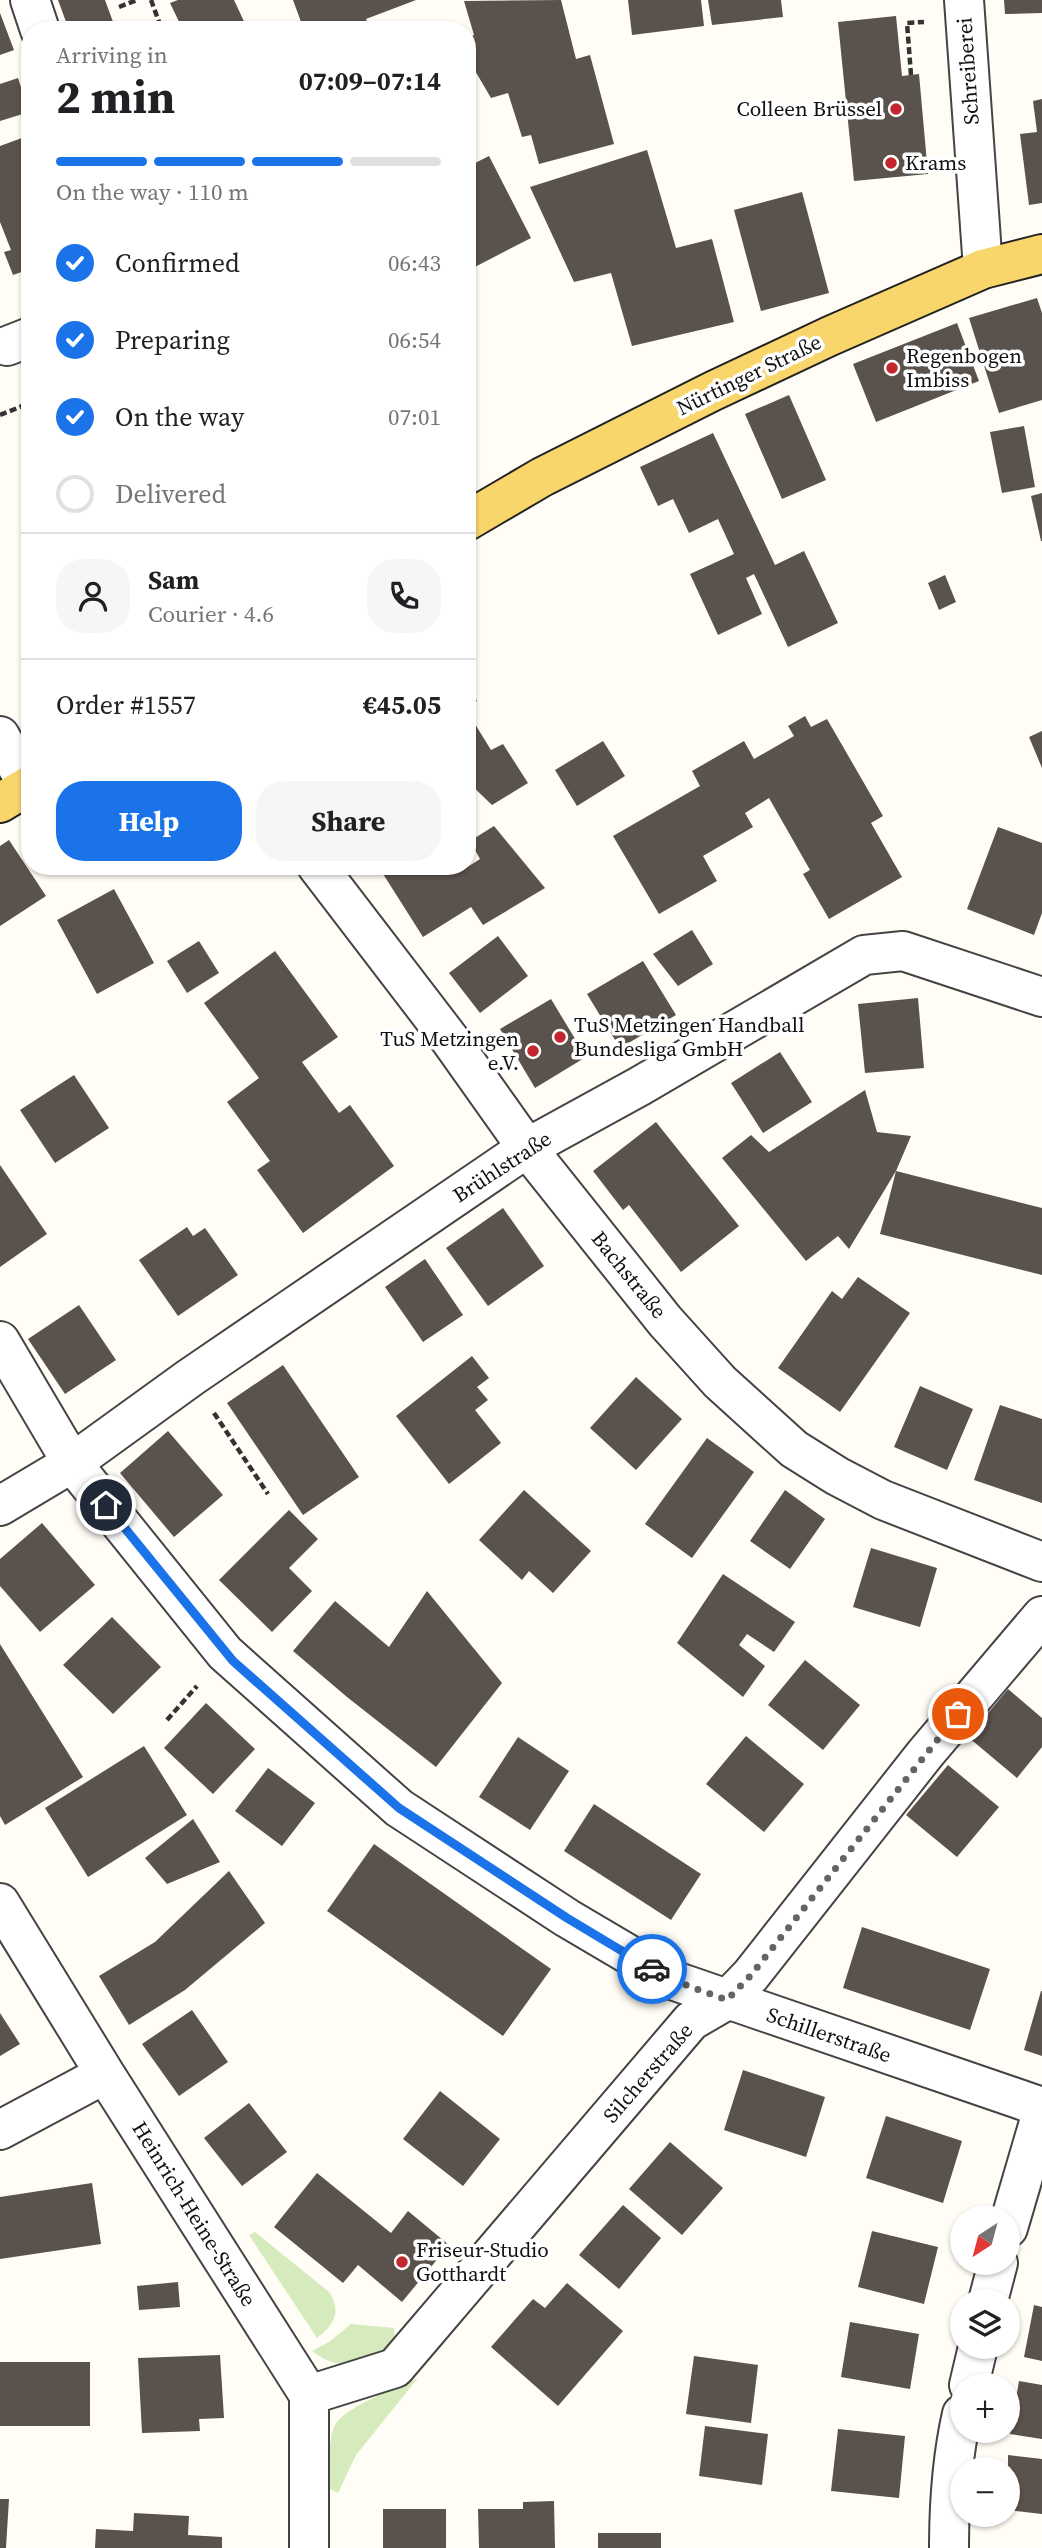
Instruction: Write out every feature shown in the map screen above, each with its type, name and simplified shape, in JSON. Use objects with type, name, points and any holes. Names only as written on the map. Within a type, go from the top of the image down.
[{"type":"main road","name":"Nürtinger Straße","points":[[476,516],[542,477],[713,391],[867,319],[982,269],[1042,254]]},
{"type":"street","points":[[30,0],[37,21]]},
{"type":"street","name":"Schreiberei","points":[[964,0],[982,269]]},
{"type":"street","points":[[0,736],[19,792]]},
{"type":"street","name":"Bachstraße","points":[[324,875],[451,1041],[527,1148],[665,1321],[720,1382],[794,1449],[837,1476],[883,1500],[1042,1562]]},
{"type":"street","name":"Brühlstraße","points":[[0,1506],[72,1463],[191,1377],[527,1148],[640,1086],[864,955],[903,951],[1042,997]]},
{"type":"street","name":"Schillerstraße","points":[[0,1341],[72,1463],[233,1661],[399,1808],[567,1918],[672,1980],[1042,2109]]},
{"type":"street","name":"Silcherstraße","points":[[309,2395],[395,2368],[691,2021],[727,2000],[751,1975],[925,1754],[1042,1616]]},
{"type":"street","name":"Heinrich-Heine-Straße","points":[[0,1903],[309,2395]]},
{"type":"street","points":[[0,2130],[105,2074]]},
{"type":"street","points":[[1015,2205],[1042,2109]]},
{"type":"street","points":[[309,2395],[309,2548]]},
{"type":"street","points":[[949,2548],[949,2509],[957,2443]]},
{"type":"path","points":[[119,7],[137,0]]},
{"type":"path","points":[[151,0],[159,21]]},
{"type":"path","points":[[911,75],[907,23],[917,23]]},
{"type":"path","points":[[0,415],[21,407]]},
{"type":"path","points":[[191,1377],[268,1494]]},
{"type":"green space","points":[[255,2232],[329,2292],[335,2305],[334,2317],[328,2328],[317,2338],[249,2235]]},
{"type":"green space","points":[[351,2324],[394,2328],[392,2342],[376,2355],[342,2363],[328,2361],[312,2351],[329,2342]]},
{"type":"green space","points":[[418,2378],[356,2455],[338,2493],[330,2489],[330,2446],[336,2423],[351,2410]]},
{"type":"building","points":[[58,0],[105,0],[113,21],[66,21]]},
{"type":"building","points":[[178,0],[234,0],[244,21],[179,21],[170,3]]},
{"type":"building","points":[[293,0],[416,0],[366,19],[367,21],[301,21]]},
{"type":"building","points":[[561,0],[576,59],[590,55],[614,144],[539,164],[531,135],[522,137],[508,93],[491,98],[476,72],[476,21],[470,21],[464,1]]},
{"type":"building","points":[[628,0],[701,0],[704,26],[632,35]]},
{"type":"building","points":[[708,0],[781,0],[783,17],[712,25]]},
{"type":"building","points":[[1004,0],[1042,0],[1042,13],[1005,14]]},
{"type":"building","points":[[0,13],[14,50],[0,55]]},
{"type":"building","points":[[896,16],[902,76],[919,74],[928,174],[854,181],[838,22]]},
{"type":"building","points":[[18,78],[21,87],[21,114],[0,121],[0,84]]},
{"type":"building","points":[[1042,99],[1042,203],[1029,205],[1020,134],[1037,132],[1033,101]]},
{"type":"building","points":[[21,138],[21,272],[13,275],[4,252],[11,250],[0,222],[0,146]]},
{"type":"building","points":[[647,150],[676,248],[712,239],[734,322],[632,346],[611,273],[574,282],[530,187]]},
{"type":"building","points":[[489,156],[531,238],[476,266],[476,162]]},
{"type":"building","points":[[802,192],[829,293],[761,311],[734,210]]},
{"type":"building","points":[[1037,298],[1042,313],[1042,400],[999,413],[969,318]]},
{"type":"building","points":[[957,323],[979,381],[876,422],[853,364]]},
{"type":"building","points":[[789,395],[826,480],[782,499],[745,414]]},
{"type":"building","points":[[1024,426],[1035,487],[1002,493],[990,432]]},
{"type":"building","points":[[713,433],[775,565],[804,551],[838,623],[788,647],[754,574],[746,578],[762,614],[718,635],[690,574],[734,554],[718,519],[689,533],[673,499],[658,506],[640,467]]},
{"type":"building","points":[[1042,493],[1042,541],[1041,541],[1031,496]]},
{"type":"building","points":[[945,575],[956,602],[939,610],[928,583]]},
{"type":"building","points":[[805,716],[811,727],[827,719],[883,816],[871,823],[902,877],[829,919],[803,874],[810,870],[769,798],[745,813],[753,827],[703,856],[717,881],[659,914],[613,836],[700,786],[692,771],[744,741],[754,759],[794,736],[788,726]]},
{"type":"building","points":[[476,726],[491,750],[503,744],[528,783],[492,805],[476,790]]},
{"type":"building","points":[[1042,731],[1042,768],[1029,737]]},
{"type":"building","points":[[603,741],[625,776],[577,806],[555,770]]},
{"type":"building","points":[[494,826],[545,888],[483,925],[471,907],[423,937],[384,875],[476,875],[476,862],[480,859],[476,852],[476,837]]},
{"type":"building","points":[[998,827],[1042,843],[1042,913],[1034,935],[967,909]]},
{"type":"building","points":[[9,840],[21,858],[21,875],[32,875],[46,896],[0,926],[0,846]]},
{"type":"building","points":[[114,889],[154,963],[97,994],[57,920]]},
{"type":"building","points":[[692,930],[713,964],[678,986],[653,954]]},
{"type":"building","points":[[498,936],[528,976],[480,1013],[449,973]]},
{"type":"building","points":[[199,941],[219,973],[187,993],[167,961]]},
{"type":"building","points":[[275,951],[338,1037],[302,1062],[339,1113],[350,1105],[394,1166],[303,1233],[257,1170],[270,1161],[227,1102],[259,1078],[204,1003]]},
{"type":"building","points":[[643,961],[676,1015],[620,1048],[587,994]]},
{"type":"building","points":[[918,998],[924,1068],[865,1073],[858,1004]]},
{"type":"building","points":[[551,999],[586,1057],[535,1088],[500,1029]]},
{"type":"building","points":[[780,1052],[812,1102],[763,1133],[731,1083]]},
{"type":"building","points":[[74,1075],[109,1128],[55,1163],[20,1110]]},
{"type":"building","points":[[865,1090],[877,1132],[911,1136],[896,1171],[849,1249],[838,1236],[806,1261],[722,1158],[751,1135],[769,1152]]},
{"type":"building","points":[[656,1122],[739,1226],[681,1272],[629,1205],[623,1210],[593,1171]]},
{"type":"building","points":[[0,1165],[47,1234],[0,1267]]},
{"type":"building","points":[[896,1171],[1042,1208],[1042,1275],[880,1234]]},
{"type":"building","points":[[503,1208],[544,1266],[488,1306],[446,1248]]},
{"type":"building","points":[[187,1227],[193,1236],[205,1228],[238,1275],[178,1316],[139,1260]]},
{"type":"building","points":[[425,1259],[463,1315],[423,1342],[385,1287]]},
{"type":"building","points":[[858,1277],[910,1313],[840,1412],[778,1368],[832,1291],[842,1299]]},
{"type":"building","points":[[79,1305],[116,1360],[65,1394],[28,1339]]},
{"type":"building","points":[[472,1356],[489,1378],[477,1387],[488,1400],[475,1410],[501,1443],[449,1484],[396,1416]]},
{"type":"building","points":[[283,1365],[359,1477],[303,1515],[227,1403]]},
{"type":"building","points":[[636,1377],[682,1419],[636,1470],[590,1428]]},
{"type":"building","points":[[920,1386],[973,1409],[947,1470],[894,1447]]},
{"type":"building","points":[[1000,1405],[1042,1419],[1042,1503],[974,1480]]},
{"type":"building","points":[[168,1431],[223,1495],[174,1537],[120,1473]]},
{"type":"building","points":[[707,1438],[754,1472],[692,1558],[645,1524]]},
{"type":"building","points":[[524,1490],[591,1551],[553,1593],[529,1571],[522,1580],[479,1540]]},
{"type":"building","points":[[785,1490],[825,1519],[790,1569],[750,1541]]},
{"type":"building","points":[[289,1510],[318,1539],[289,1568],[312,1591],[272,1632],[219,1580]]},
{"type":"building","points":[[42,1523],[95,1585],[40,1632],[0,1586],[0,1559]]},
{"type":"building","points":[[871,1548],[937,1568],[920,1627],[853,1607]]},
{"type":"building","points":[[723,1574],[795,1622],[774,1652],[747,1634],[739,1645],[765,1666],[743,1697],[677,1643]]},
{"type":"building","points":[[427,1591],[502,1683],[436,1767],[293,1651],[335,1601],[389,1647]]},
{"type":"building","points":[[112,1617],[161,1667],[113,1714],[63,1665]]},
{"type":"building","points":[[0,1644],[83,1777],[5,1825],[0,1816]]},
{"type":"building","points":[[805,1660],[860,1705],[823,1750],[768,1705]]},
{"type":"building","points":[[1008,1689],[1042,1718],[1042,1747],[1017,1778],[968,1737]]},
{"type":"building","points":[[206,1703],[255,1749],[213,1794],[164,1748]]},
{"type":"building","points":[[746,1736],[804,1784],[764,1832],[706,1784]]},
{"type":"building","points":[[518,1737],[569,1771],[530,1830],[479,1797]]},
{"type":"building","points":[[144,1746],[187,1815],[88,1877],[45,1808]]},
{"type":"building","points":[[948,1765],[999,1807],[957,1857],[906,1815]]},
{"type":"building","points":[[268,1768],[315,1803],[282,1846],[235,1811]]},
{"type":"building","points":[[594,1804],[701,1874],[671,1920],[564,1851]]},
{"type":"building","points":[[193,1819],[220,1862],[167,1884],[145,1858]]},
{"type":"building","points":[[374,1844],[551,1969],[503,2036],[327,1911]]},
{"type":"building","points":[[229,1871],[265,1923],[185,1990],[129,2025],[99,1976],[155,1942]]},
{"type":"building","points":[[862,1927],[990,1969],[970,2030],[843,1988]]},
{"type":"building","points":[[1042,1991],[1042,2056],[1024,2050]]},
{"type":"building","points":[[192,2010],[228,2062],[179,2096],[142,2044]]},
{"type":"building","points":[[0,2013],[20,2044],[0,2056]]},
{"type":"building","points":[[743,2070],[825,2097],[806,2157],[724,2130]]},
{"type":"building","points":[[440,2091],[500,2139],[463,2186],[403,2139]]},
{"type":"building","points":[[249,2103],[287,2152],[242,2186],[204,2138]]},
{"type":"building","points":[[886,2116],[962,2141],[943,2203],[866,2178]]},
{"type":"building","points":[[670,2142],[723,2188],[682,2235],[629,2189]]},
{"type":"building","points":[[317,2173],[391,2233],[408,2211],[449,2245],[402,2302],[358,2265],[343,2283],[274,2227]]},
{"type":"building","points":[[92,2183],[101,2244],[0,2259],[0,2197]]},
{"type":"building","points":[[623,2205],[661,2238],[619,2289],[579,2255]]},
{"type":"building","points":[[872,2231],[938,2247],[924,2304],[858,2287]]},
{"type":"building","points":[[178,2282],[180,2307],[139,2310],[137,2286]]},
{"type":"building","points":[[567,2283],[623,2331],[558,2406],[491,2347],[533,2299],[545,2308]]},
{"type":"building","points":[[1034,2305],[1042,2307],[1042,2361],[1024,2357]]},
{"type":"building","points":[[850,2322],[919,2334],[910,2389],[841,2377]]},
{"type":"building","points":[[220,2355],[224,2418],[199,2419],[200,2431],[142,2433],[138,2358]]},
{"type":"building","points":[[694,2356],[758,2365],[751,2423],[686,2414]]},
{"type":"building","points":[[0,2362],[90,2362],[90,2426],[0,2426]]},
{"type":"building","points":[[1020,2381],[1042,2385],[1042,2439],[1020,2436]]},
{"type":"building","points":[[705,2426],[768,2434],[762,2485],[699,2476]]},
{"type":"building","points":[[838,2429],[905,2436],[899,2498],[831,2491]]},
{"type":"building","points":[[1008,2455],[1042,2459],[1042,2514],[1020,2511],[1020,2457]]},
{"type":"building","points":[[0,2499],[9,2499],[6,2548],[0,2548]]},
{"type":"building","points":[[554,2501],[555,2548],[479,2548],[478,2509],[523,2509],[523,2502]]},
{"type":"building","points":[[383,2509],[446,2509],[446,2548],[383,2548]]},
{"type":"building","points":[[134,2513],[189,2516],[188,2535],[222,2537],[222,2548],[95,2548],[96,2529],[133,2531]]},
{"type":"building","points":[[598,2533],[661,2533],[661,2548],[598,2548]]},
{"type":"way so far","points":[[652,1969],[672,1980],[727,2000],[751,1975],[958,1714]]},
{"type":"place","name":"Colleen Brüssel","points":[[896,109]]},
{"type":"place","name":"Krams","points":[[891,163]]},
{"type":"place","name":"Regenbogen Imbiss","points":[[892,368]]},
{"type":"place","name":"TuS Metzingen Handball Bundesliga GmbH","points":[[560,1037]]},
{"type":"place","name":"TuS Metzingen e.V.","points":[[533,1051]]},
{"type":"place","name":"Friseur-Studio Gotthardt","points":[[402,2262]]},
{"type":"route","points":[[106,1505],[225,1653],[399,1808],[567,1918],[652,1969]]}]
